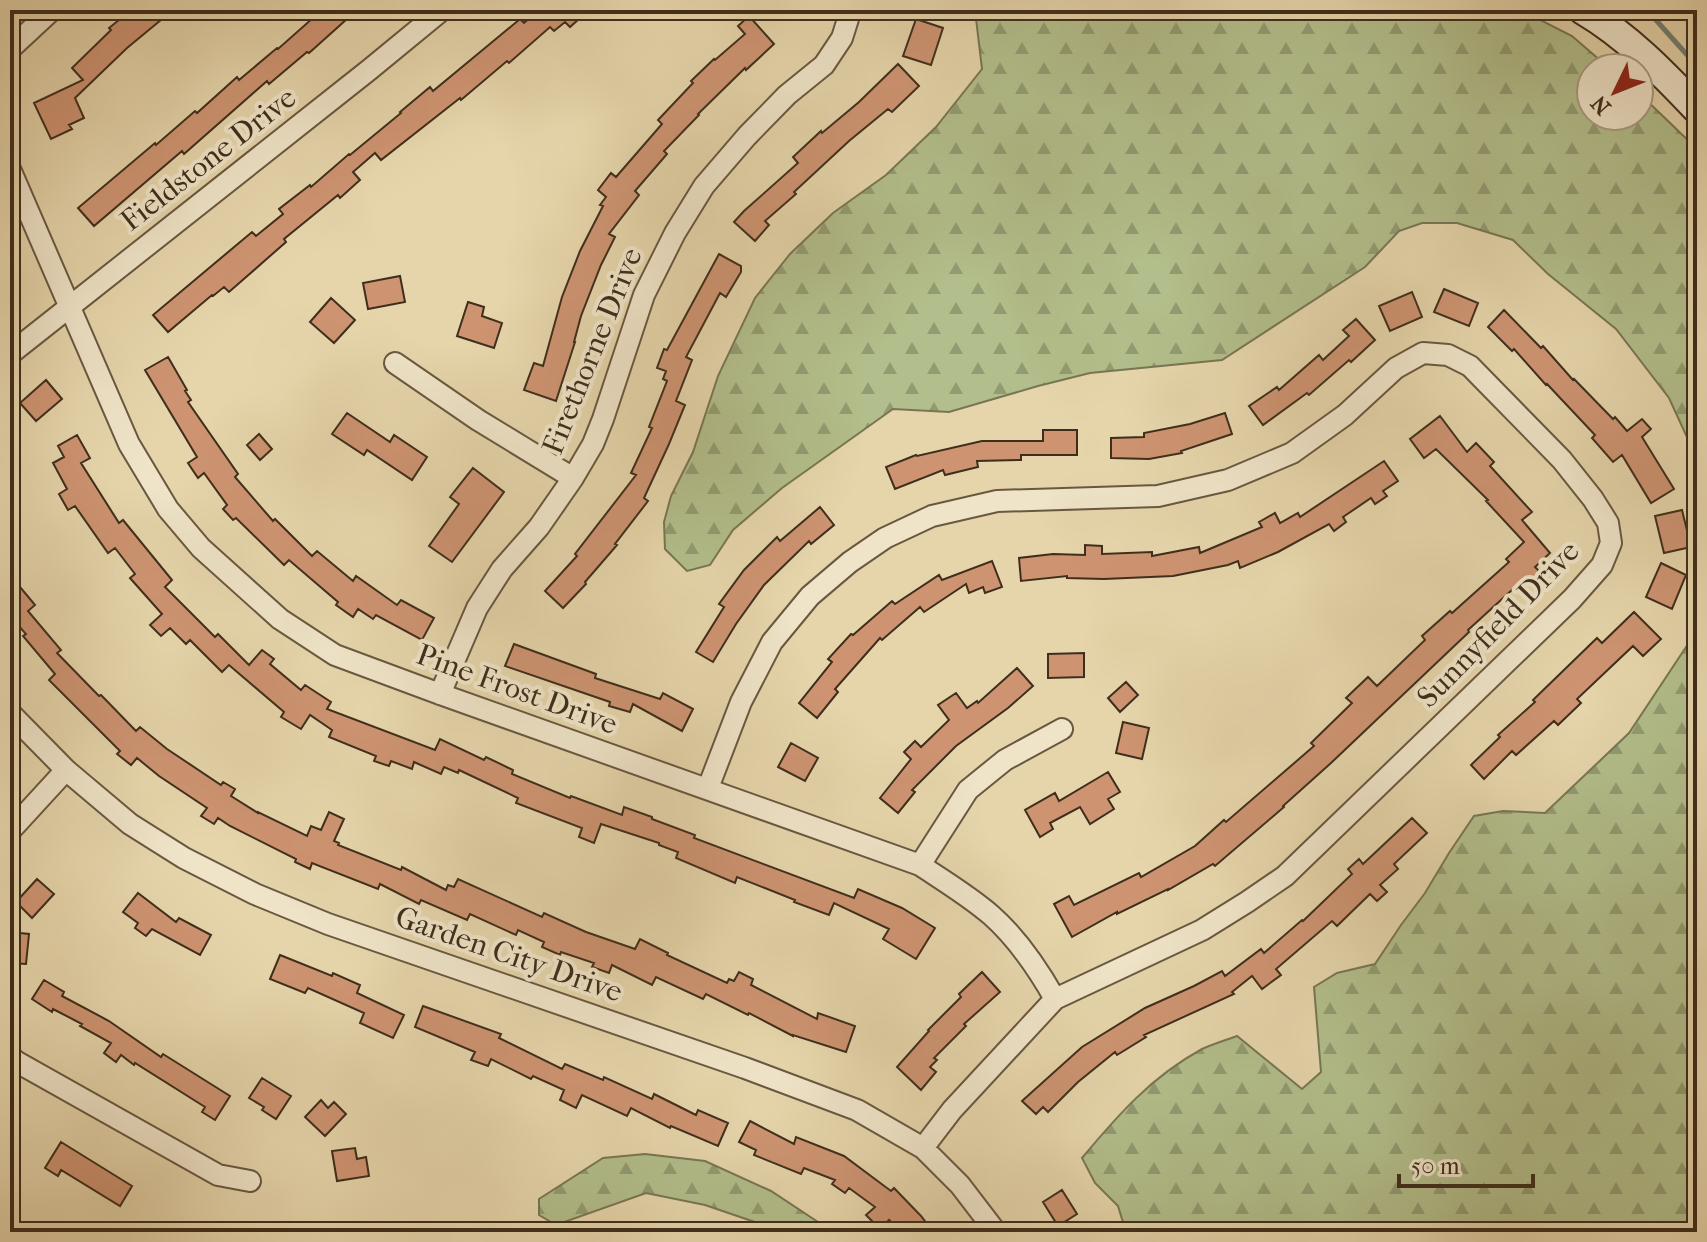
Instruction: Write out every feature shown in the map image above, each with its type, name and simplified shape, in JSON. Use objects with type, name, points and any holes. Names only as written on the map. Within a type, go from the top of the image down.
[{"type":"main road","points":[[1583,10],[1628,41],[1697,109]]},
{"type":"street","points":[[10,49],[52,10]]},
{"type":"street","name":"Fieldstone Drive","points":[[10,354],[442,10]]},
{"type":"street","name":"Firethorne Drive","points":[[440,694],[477,608],[502,569],[539,527],[593,444],[644,295],[675,233],[704,186],[747,136],[787,95],[824,65],[842,38],[848,10]]},
{"type":"street","points":[[10,169],[69,307]]},
{"type":"street","name":"Pine Frost Drive","points":[[69,307],[129,444],[168,509],[201,548],[280,619],[335,655],[920,865],[993,917],[1035,965],[1055,999]]},
{"type":"street","name":"Sunnyfield Drive","points":[[708,788],[741,702],[772,642],[810,596],[850,562],[885,538],[932,516],[997,501],[1158,496],[1228,480],[1292,453],[1345,415],[1396,368],[1423,353],[1448,355],[1470,366],[1562,460],[1608,523],[1611,543],[1602,565],[1572,599],[1285,876],[1202,930],[1055,999],[952,1110],[923,1148]]},
{"type":"street","points":[[395,363],[478,420],[573,478]]},
{"type":"street","name":"Garden City Drive","points":[[10,713],[66,770],[130,824],[184,858],[255,894],[328,924],[745,1068],[857,1110],[923,1148],[960,1185],[996,1232]]},
{"type":"street","points":[[920,865],[968,790],[1005,760],[1062,729]]},
{"type":"street","points":[[10,831],[66,770]]},
{"type":"street","points":[[10,1056],[218,1175],[250,1181]]},
{"type":"green space","points":[[975,10],[1521,10],[1572,36],[1590,52],[1575,52],[1575,132],[1655,132],[1655,108],[1697,149],[1697,459],[1669,398],[1616,329],[1548,274],[1513,240],[1457,223],[1422,223],[1399,231],[1365,267],[1222,360],[1090,373],[949,412],[893,409],[782,488],[733,530],[710,565],[687,571],[665,549],[664,522],[671,496],[693,452],[718,376],[755,298],[790,254],[833,213],[886,175],[936,127],[982,69]]},
{"type":"green space","points":[[1697,627],[1697,1232],[1126,1232],[1118,1206],[1095,1183],[1082,1158],[1122,1112],[1151,1084],[1184,1060],[1202,1049],[1237,1036],[1302,1089],[1321,1072],[1314,987],[1337,973],[1375,964],[1474,816],[1503,811],[1545,813],[1629,733]]},
{"type":"green space","points":[[645,1154],[705,1161],[771,1191],[833,1232],[784,1232],[705,1205],[646,1193],[556,1225],[539,1215],[539,1199],[603,1158]]},
{"type":"building","points":[[135,10],[173,10],[127,48],[75,98],[84,118],[69,125],[72,129],[51,139],[34,103],[83,80],[72,68],[111,30],[109,28]]},
{"type":"building","points":[[322,10],[357,10],[309,53],[269,84],[267,81],[184,154],[182,151],[94,226],[78,208],[237,77],[239,80],[278,49]]},
{"type":"building","points":[[539,10],[589,10],[570,27],[565,22],[554,31],[550,27],[509,63],[507,61],[381,160],[375,153],[353,172],[360,180],[284,239],[286,242],[229,292],[224,287],[168,332],[153,315],[252,232],[256,236],[283,214],[279,209],[311,187],[430,87],[433,91],[520,19],[524,23]]},
{"type":"building","points":[[749,16],[774,44],[698,114],[664,151],[667,154],[635,191],[639,195],[609,234],[615,237],[581,316],[556,401],[524,390],[534,363],[543,366],[562,297],[580,251],[603,206],[600,205],[606,197],[598,190],[611,173],[616,177],[662,124],[658,120],[693,83],[691,81],[745,34],[738,26]]},
{"type":"building","points":[[916,19],[943,28],[931,65],[903,56]]},
{"type":"building","points":[[898,64],[919,86],[892,112],[888,109],[849,141],[794,192],[796,194],[765,221],[769,225],[755,241],[734,222],[798,163],[793,157],[859,102]]},
{"type":"building","points":[[719,254],[741,266],[741,272],[726,297],[720,293],[686,357],[692,360],[676,401],[685,405],[644,498],[648,501],[617,545],[563,608],[545,591],[577,556],[575,554],[636,475],[631,473],[652,428],[649,427],[667,381],[663,379],[666,371],[657,368],[664,349],[667,350]]},
{"type":"building","points":[[400,276],[405,302],[368,309],[363,283]]},
{"type":"building","points":[[1444,289],[1478,303],[1469,326],[1434,312]]},
{"type":"building","points":[[1412,292],[1422,317],[1390,331],[1379,306]]},
{"type":"building","points":[[331,298],[355,320],[334,343],[310,322]]},
{"type":"building","points":[[468,302],[484,307],[482,316],[502,323],[494,348],[457,336]]},
{"type":"building","points":[[1504,310],[1627,431],[1642,419],[1651,429],[1642,437],[1674,489],[1651,503],[1622,455],[1613,462],[1592,438],[1595,435],[1514,349],[1512,351],[1488,327]]},
{"type":"building","points":[[1356,319],[1375,340],[1309,395],[1307,393],[1263,425],[1249,406],[1277,387],[1279,390],[1319,355],[1323,360],[1349,336],[1343,330]]},
{"type":"building","points":[[168,357],[187,390],[191,400],[188,402],[238,474],[235,477],[273,521],[275,519],[312,556],[317,551],[353,581],[356,576],[397,605],[401,600],[434,618],[422,640],[376,615],[373,619],[358,609],[353,617],[289,560],[284,565],[223,509],[227,505],[204,473],[198,478],[188,463],[197,457],[145,370]]},
{"type":"building","points":[[46,380],[62,399],[36,421],[20,403]]},
{"type":"building","points":[[347,413],[390,442],[394,435],[427,457],[412,480],[367,450],[364,455],[332,434]]},
{"type":"building","points":[[1225,413],[1232,434],[1182,453],[1149,459],[1111,458],[1111,438],[1144,437],[1144,433]]},
{"type":"building","points":[[1440,416],[1467,452],[1476,443],[1494,462],[1490,466],[1532,512],[1522,520],[1550,553],[1535,567],[1541,573],[1528,584],[1524,579],[1284,807],[1215,866],[1213,864],[1072,937],[1054,904],[1069,896],[1074,905],[1139,873],[1141,877],[1195,846],[1314,746],[1311,743],[1352,703],[1346,698],[1368,677],[1377,686],[1425,640],[1422,636],[1509,562],[1506,559],[1524,542],[1488,500],[1436,449],[1424,458],[1410,439]]},
{"type":"building","points":[[1043,430],[1077,430],[1077,455],[1021,455],[1021,460],[977,461],[978,467],[945,475],[943,470],[895,489],[886,467],[916,455],[982,441],[1043,441]]},
{"type":"building","points":[[259,434],[272,449],[260,460],[247,445]]},
{"type":"building","points":[[77,435],[90,458],[81,463],[119,523],[123,520],[172,580],[165,587],[215,637],[218,634],[249,665],[262,650],[274,659],[270,664],[301,690],[305,685],[331,702],[327,709],[435,750],[440,739],[484,760],[486,757],[513,770],[512,774],[570,798],[622,815],[624,807],[695,835],[694,838],[854,898],[858,889],[902,908],[935,928],[916,959],[883,939],[889,929],[834,903],[829,915],[737,877],[735,883],[676,858],[678,852],[659,843],[601,824],[594,843],[579,837],[582,828],[516,803],[518,798],[459,770],[458,773],[444,767],[441,774],[414,762],[412,769],[391,761],[389,766],[374,761],[376,756],[329,737],[332,730],[310,715],[301,729],[281,717],[284,712],[229,665],[222,672],[190,640],[186,644],[170,628],[161,636],[150,625],[162,614],[130,578],[135,574],[115,548],[108,553],[75,506],[68,510],[59,494],[67,489],[53,463],[64,457],[58,446]]},
{"type":"building","points":[[1384,461],[1398,481],[1383,491],[1387,496],[1375,504],[1371,498],[1343,517],[1346,522],[1334,531],[1329,524],[1278,552],[1240,568],[1238,561],[1173,576],[1104,579],[1067,576],[1021,581],[1019,558],[1053,554],[1085,555],[1085,545],[1102,546],[1102,554],[1152,552],[1152,556],[1199,547],[1200,553],[1262,527],[1259,522],[1275,513],[1280,523],[1298,513],[1300,517]]},
{"type":"building","points":[[473,468],[504,492],[452,562],[429,546],[459,504],[450,497]]},
{"type":"building","points":[[820,507],[834,525],[811,544],[809,541],[764,585],[713,662],[696,652],[724,607],[719,604],[744,570],[777,537],[780,541]]},
{"type":"building","points":[[1682,510],[1691,547],[1664,553],[1655,516]]},
{"type":"building","points":[[992,561],[1002,587],[985,593],[983,587],[969,593],[966,584],[924,612],[920,607],[882,640],[880,638],[835,689],[838,692],[817,718],[799,703],[832,662],[828,659],[851,634],[892,601],[895,604],[939,575],[942,580]]},
{"type":"building","points":[[1661,563],[1686,575],[1672,609],[1646,597]]},
{"type":"building","points":[[10,575],[35,605],[28,611],[61,650],[57,653],[99,696],[136,731],[140,727],[221,785],[223,782],[235,789],[231,796],[258,813],[307,836],[311,826],[321,830],[329,812],[344,819],[334,841],[338,845],[401,870],[402,867],[446,890],[448,885],[454,887],[458,879],[542,917],[544,913],[635,949],[640,939],[727,983],[729,979],[734,981],[739,972],[753,979],[751,985],[817,1019],[818,1013],[855,1026],[846,1052],[793,1036],[706,994],[703,999],[656,977],[652,985],[612,965],[609,973],[592,967],[594,963],[542,947],[544,942],[518,930],[516,935],[470,914],[467,920],[421,900],[419,904],[380,884],[378,889],[312,863],[310,869],[218,818],[214,824],[201,816],[207,808],[137,758],[131,765],[117,754],[120,751],[49,680],[55,674],[10,616]]},
{"type":"building","points":[[1634,612],[1661,639],[1643,656],[1633,646],[1577,699],[1581,703],[1558,725],[1554,721],[1516,755],[1512,751],[1484,779],[1471,765],[1597,638],[1602,643]]},
{"type":"building","points":[[514,644],[596,674],[595,678],[660,699],[663,693],[693,709],[682,731],[633,704],[630,712],[609,706],[610,702],[505,666]]},
{"type":"building","points":[[1084,653],[1084,677],[1048,678],[1048,654]]},
{"type":"building","points":[[1017,668],[1033,686],[956,746],[912,790],[915,792],[898,813],[880,798],[911,759],[904,752],[915,741],[921,747],[949,720],[938,705],[956,693],[967,708],[978,703]]},
{"type":"building","points":[[1126,682],[1138,695],[1120,712],[1108,698]]},
{"type":"building","points":[[1123,722],[1149,728],[1142,759],[1116,753]]},
{"type":"building","points":[[791,743],[818,758],[805,781],[778,767]]},
{"type":"building","points":[[1108,772],[1120,792],[1108,799],[1114,809],[1090,824],[1080,807],[1050,823],[1053,829],[1040,837],[1025,810],[1055,793],[1059,801]]},
{"type":"building","points":[[1412,818],[1427,833],[1394,864],[1398,869],[1380,885],[1387,892],[1377,901],[1370,894],[1337,926],[1332,921],[1276,969],[1281,975],[1262,989],[1252,976],[1232,992],[1234,994],[1144,1035],[1146,1037],[1117,1055],[1115,1052],[1048,1112],[1043,1107],[1036,1114],[1022,1101],[1082,1047],[1145,1008],[1222,971],[1225,976],[1261,949],[1264,953],[1352,874],[1348,869],[1359,859],[1363,864]]},
{"type":"building","points":[[37,879],[54,894],[32,918],[16,902]]},
{"type":"building","points":[[138,893],[176,922],[179,918],[211,935],[200,955],[152,929],[146,936],[135,928],[138,923],[123,912]]},
{"type":"building","points":[[10,932],[29,934],[26,964],[10,963]]},
{"type":"building","points":[[280,955],[360,985],[357,993],[404,1015],[393,1038],[360,1023],[364,1013],[308,988],[305,993],[270,979]]},
{"type":"building","points":[[982,972],[1000,992],[964,1024],[966,1026],[934,1058],[937,1060],[930,1067],[936,1072],[921,1090],[897,1067],[961,997],[959,994]]},
{"type":"building","points":[[44,980],[64,992],[62,996],[109,1021],[161,1057],[163,1054],[230,1096],[215,1120],[202,1112],[205,1107],[135,1063],[121,1055],[116,1062],[104,1053],[111,1043],[80,1026],[82,1024],[53,1009],[52,1012],[32,999]]},
{"type":"building","points":[[423,1006],[501,1034],[499,1038],[562,1069],[565,1064],[603,1080],[604,1077],[652,1099],[654,1094],[696,1115],[698,1110],[728,1123],[718,1146],[670,1128],[631,1108],[627,1116],[582,1095],[576,1108],[560,1100],[564,1090],[533,1076],[531,1079],[491,1059],[488,1066],[471,1060],[475,1052],[415,1027]]},
{"type":"building","points":[[262,1078],[291,1096],[276,1119],[249,1098]]},
{"type":"building","points":[[321,1100],[328,1108],[334,1102],[346,1114],[325,1136],[305,1117]]},
{"type":"building","points":[[750,1121],[794,1144],[796,1137],[844,1156],[891,1191],[894,1188],[933,1232],[901,1232],[889,1220],[880,1229],[866,1215],[875,1207],[849,1188],[845,1193],[832,1184],[835,1180],[804,1168],[801,1174],[754,1155],[756,1150],[739,1142]]},
{"type":"building","points":[[61,1142],[132,1186],[120,1206],[61,1170],[58,1176],[45,1168]]},
{"type":"building","points":[[355,1148],[357,1159],[366,1157],[369,1176],[337,1181],[332,1151]]},
{"type":"building","points":[[1062,1190],[1077,1214],[1058,1226],[1043,1202]]},
{"type":"waterway","points":[[1647,10],[1697,66]]}]
